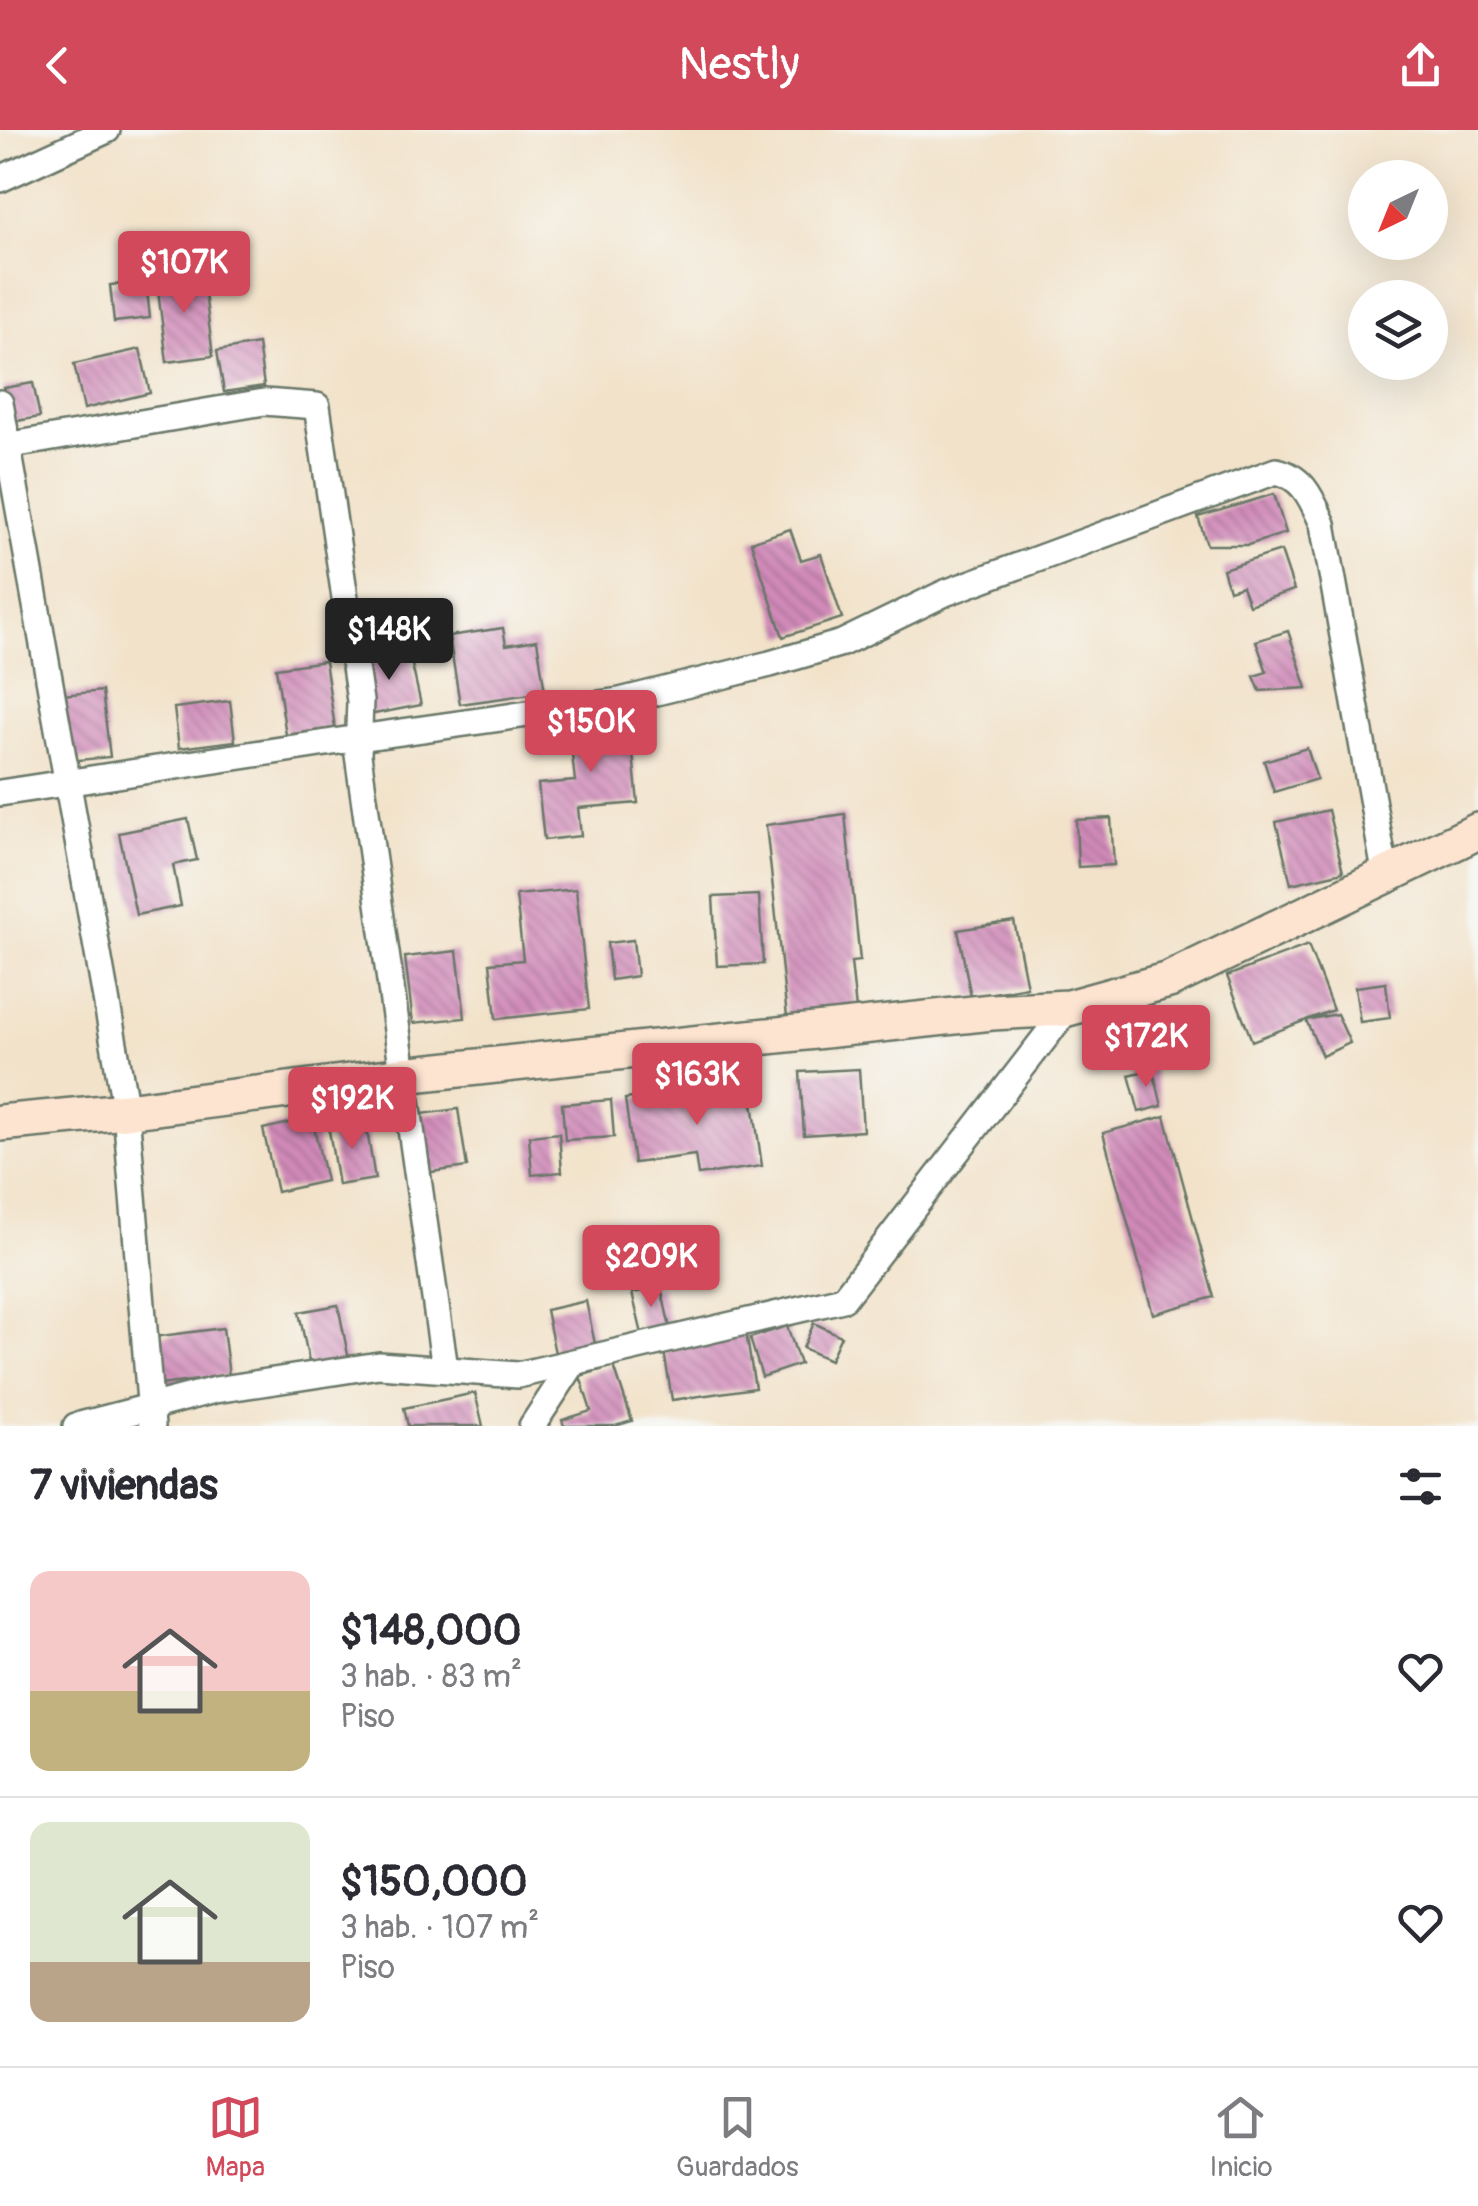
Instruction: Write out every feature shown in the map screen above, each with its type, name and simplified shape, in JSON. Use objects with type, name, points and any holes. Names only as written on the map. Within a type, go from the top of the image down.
[{"type":"street","points":[[0,179],[107,130]]},
{"type":"street","points":[[4,446],[264,402],[317,406],[360,701],[358,754],[445,1370]]},
{"type":"street","points":[[0,403],[4,446],[126,1111],[150,1417]]},
{"type":"street","points":[[0,794],[620,701],[770,664],[842,642],[945,593],[1276,471],[1290,474],[1309,492],[1323,524],[1386,877]]},
{"type":"street","points":[[0,1123],[404,1075],[992,1012],[1068,1008],[1170,980],[1478,831]]},
{"type":"street","points":[[76,1426],[150,1417],[215,1390],[379,1365],[518,1375],[843,1298],[1068,1008]]},
{"type":"street","points":[[532,1426],[574,1362]]},
{"type":"building","points":[[202,269],[213,356],[167,362],[156,275]]},
{"type":"building","points":[[146,281],[150,318],[114,322],[110,285]]},
{"type":"building","points":[[258,344],[264,386],[224,392],[217,351]]},
{"type":"building","points":[[140,349],[150,393],[84,409],[74,364]]},
{"type":"building","points":[[33,383],[40,417],[11,422],[4,388]]},
{"type":"building","points":[[1274,494],[1286,533],[1248,545],[1207,545],[1198,517]]},
{"type":"building","points":[[790,529],[801,560],[821,554],[842,618],[783,637],[751,542]]},
{"type":"building","points":[[1281,551],[1294,590],[1249,605],[1242,586],[1229,590],[1223,569]]},
{"type":"building","points":[[503,628],[506,645],[537,640],[545,692],[460,704],[449,636]]},
{"type":"building","points":[[1288,631],[1307,688],[1260,691],[1254,676],[1267,672],[1256,641]]},
{"type":"building","points":[[409,651],[421,705],[369,715],[359,660]]},
{"type":"building","points":[[325,661],[335,728],[286,735],[276,668]]},
{"type":"building","points":[[102,691],[110,757],[69,761],[61,695]]},
{"type":"building","points":[[230,701],[235,741],[179,748],[174,708]]},
{"type":"building","points":[[629,714],[638,803],[578,808],[581,836],[544,840],[538,784],[575,781],[568,719]]},
{"type":"building","points":[[1307,748],[1317,779],[1274,792],[1264,761]]},
{"type":"building","points":[[1328,810],[1343,872],[1291,884],[1276,822]]},
{"type":"building","points":[[845,814],[860,961],[851,962],[856,1010],[787,1017],[766,825]]},
{"type":"building","points":[[1111,818],[1114,865],[1078,867],[1076,820]]},
{"type":"building","points":[[188,819],[197,860],[173,865],[181,906],[136,915],[119,833]]},
{"type":"building","points":[[576,889],[589,1009],[496,1019],[490,963],[523,960],[516,895]]},
{"type":"building","points":[[759,895],[763,964],[717,966],[713,897]]},
{"type":"building","points":[[1014,921],[1027,987],[971,997],[958,930]]},
{"type":"building","points":[[633,940],[637,976],[611,980],[607,943]]},
{"type":"building","points":[[1308,945],[1333,1010],[1252,1041],[1227,976]]},
{"type":"building","points":[[457,951],[465,1018],[413,1023],[405,957]]},
{"type":"building","points":[[1386,983],[1390,1018],[1360,1022],[1355,987]]},
{"type":"building","points":[[1337,1014],[1350,1043],[1322,1056],[1306,1020]]},
{"type":"building","points":[[859,1069],[863,1131],[804,1135],[800,1072]]},
{"type":"building","points":[[1153,1069],[1162,1106],[1139,1112],[1129,1075]]},
{"type":"building","points":[[750,1082],[762,1166],[698,1175],[695,1155],[634,1163],[625,1099]]},
{"type":"building","points":[[611,1100],[614,1137],[565,1140],[562,1104]]},
{"type":"building","points":[[458,1109],[467,1167],[424,1173],[415,1115]]},
{"type":"building","points":[[1165,1116],[1214,1297],[1153,1314],[1103,1133]]},
{"type":"building","points":[[312,1118],[326,1181],[277,1192],[263,1129]]},
{"type":"building","points":[[365,1118],[375,1179],[338,1185],[328,1124]]},
{"type":"building","points":[[559,1133],[562,1172],[532,1175],[529,1136]]},
{"type":"building","points":[[661,1287],[670,1328],[642,1334],[632,1293]]},
{"type":"building","points":[[586,1301],[595,1344],[555,1353],[546,1310]]},
{"type":"building","points":[[338,1305],[350,1365],[311,1372],[299,1312]]},
{"type":"building","points":[[814,1323],[841,1336],[830,1360],[803,1348]]},
{"type":"building","points":[[787,1326],[800,1364],[762,1377],[750,1338]]},
{"type":"building","points":[[223,1328],[229,1376],[160,1385],[153,1337]]},
{"type":"building","points":[[746,1332],[755,1388],[672,1400],[663,1345]]},
{"type":"building","points":[[614,1366],[632,1421],[615,1426],[564,1426],[562,1420],[591,1411],[580,1376]]},
{"type":"building","points":[[475,1393],[483,1426],[408,1426],[404,1408]]}]
